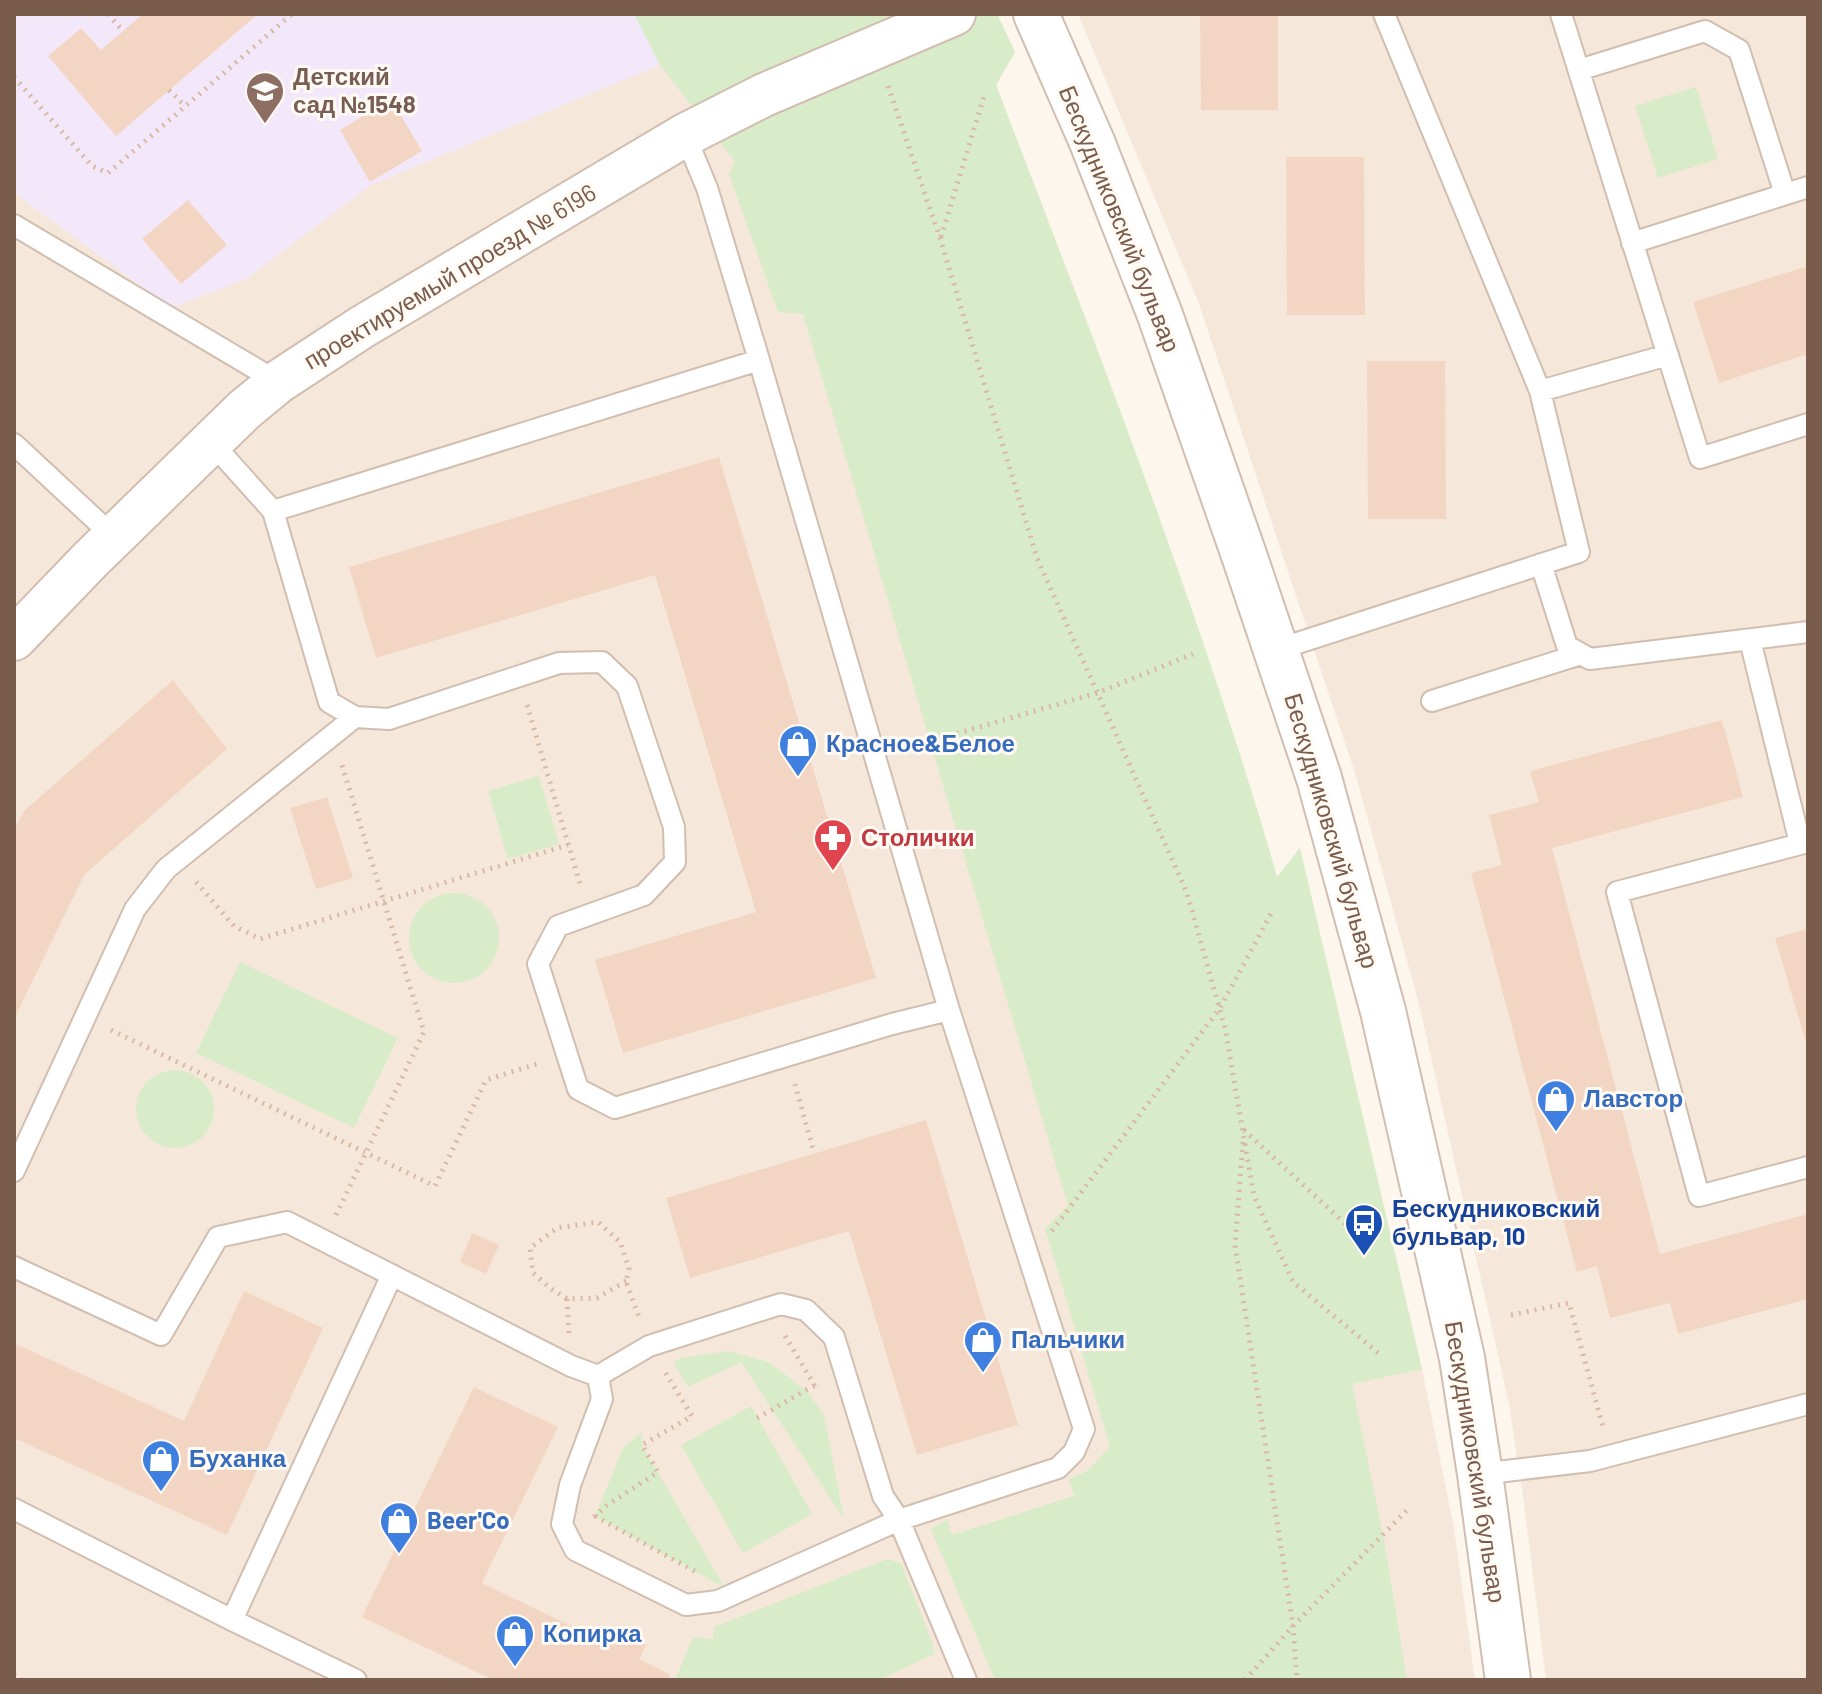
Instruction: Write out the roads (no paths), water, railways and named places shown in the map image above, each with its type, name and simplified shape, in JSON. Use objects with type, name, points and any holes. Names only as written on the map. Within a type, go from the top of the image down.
[{"type":"street","name":"проектируемый проезд № 6196","points":[[14,639],[211,442],[278,382],[362,327],[685,135],[764,95],[954,14]]},
{"type":"street","name":"Бескудниковский бульвар","points":[[1036,14],[1092,142],[1160,315],[1319,778],[1383,1011],[1462,1358],[1508,1680]]},
{"type":"lane","points":[[1276,650],[1579,552],[1540,391],[1384,14]]},
{"type":"lane","points":[[1561,14],[1700,458],[1808,424]]},
{"type":"lane","points":[[1579,70],[1705,31],[1739,50],[1785,194]]},
{"type":"lane","points":[[598,1376],[602,1399],[570,1485],[562,1524],[575,1550],[686,1605],[718,1601],[899,1520],[1058,1468],[1074,1452],[1084,1429],[949,1010],[759,360],[707,188],[685,135]]},
{"type":"lane","points":[[1632,243],[1808,187]]},
{"type":"lane","points":[[14,225],[278,382]]},
{"type":"lane","points":[[1540,391],[1668,355]]},
{"type":"lane","points":[[273,511],[759,360]]},
{"type":"lane","points":[[211,442],[273,511],[329,702],[355,717],[389,719],[559,663],[602,662],[627,686],[674,827],[675,862],[644,895],[558,926],[538,964],[578,1089],[615,1108],[892,1024],[949,1010]]},
{"type":"lane","points":[[14,444],[114,537]]},
{"type":"lane","points":[[1541,564],[1567,646],[1590,659],[1808,632]]},
{"type":"lane","points":[[1750,640],[1804,843],[1617,892],[1699,1196],[1808,1167]]},
{"type":"lane","points":[[1432,701],[1581,654]]},
{"type":"lane","points":[[14,1171],[135,909],[166,869],[355,717]]},
{"type":"lane","points":[[14,1267],[161,1335],[218,1237],[287,1222],[571,1366],[598,1376]]},
{"type":"lane","points":[[232,1620],[392,1275]]},
{"type":"lane","points":[[598,1376],[649,1346],[768,1308],[781,1304],[806,1310],[834,1337],[883,1496],[899,1520],[966,1680]]},
{"type":"lane","points":[[1480,1474],[1590,1461],[1808,1404]]},
{"type":"lane","points":[[14,1509],[356,1680]]},
{"type":"place","name":"Детский сад №1548","points":[[265,125]]},
{"type":"place","name":"Красное&Белое","points":[[798,778]]},
{"type":"place","name":"Столички","points":[[833,872]]},
{"type":"place","name":"Лавстор","points":[[1556,1133]]},
{"type":"place","name":"Бескудниковский бульвар, 10","points":[[1364,1257]]},
{"type":"place","name":"Пальчики","points":[[983,1374]]},
{"type":"place","name":"Буханка","points":[[161,1493]]},
{"type":"place","name":"Beer'Co","points":[[399,1555]]},
{"type":"place","name":"Копирка","points":[[515,1668]]}]
